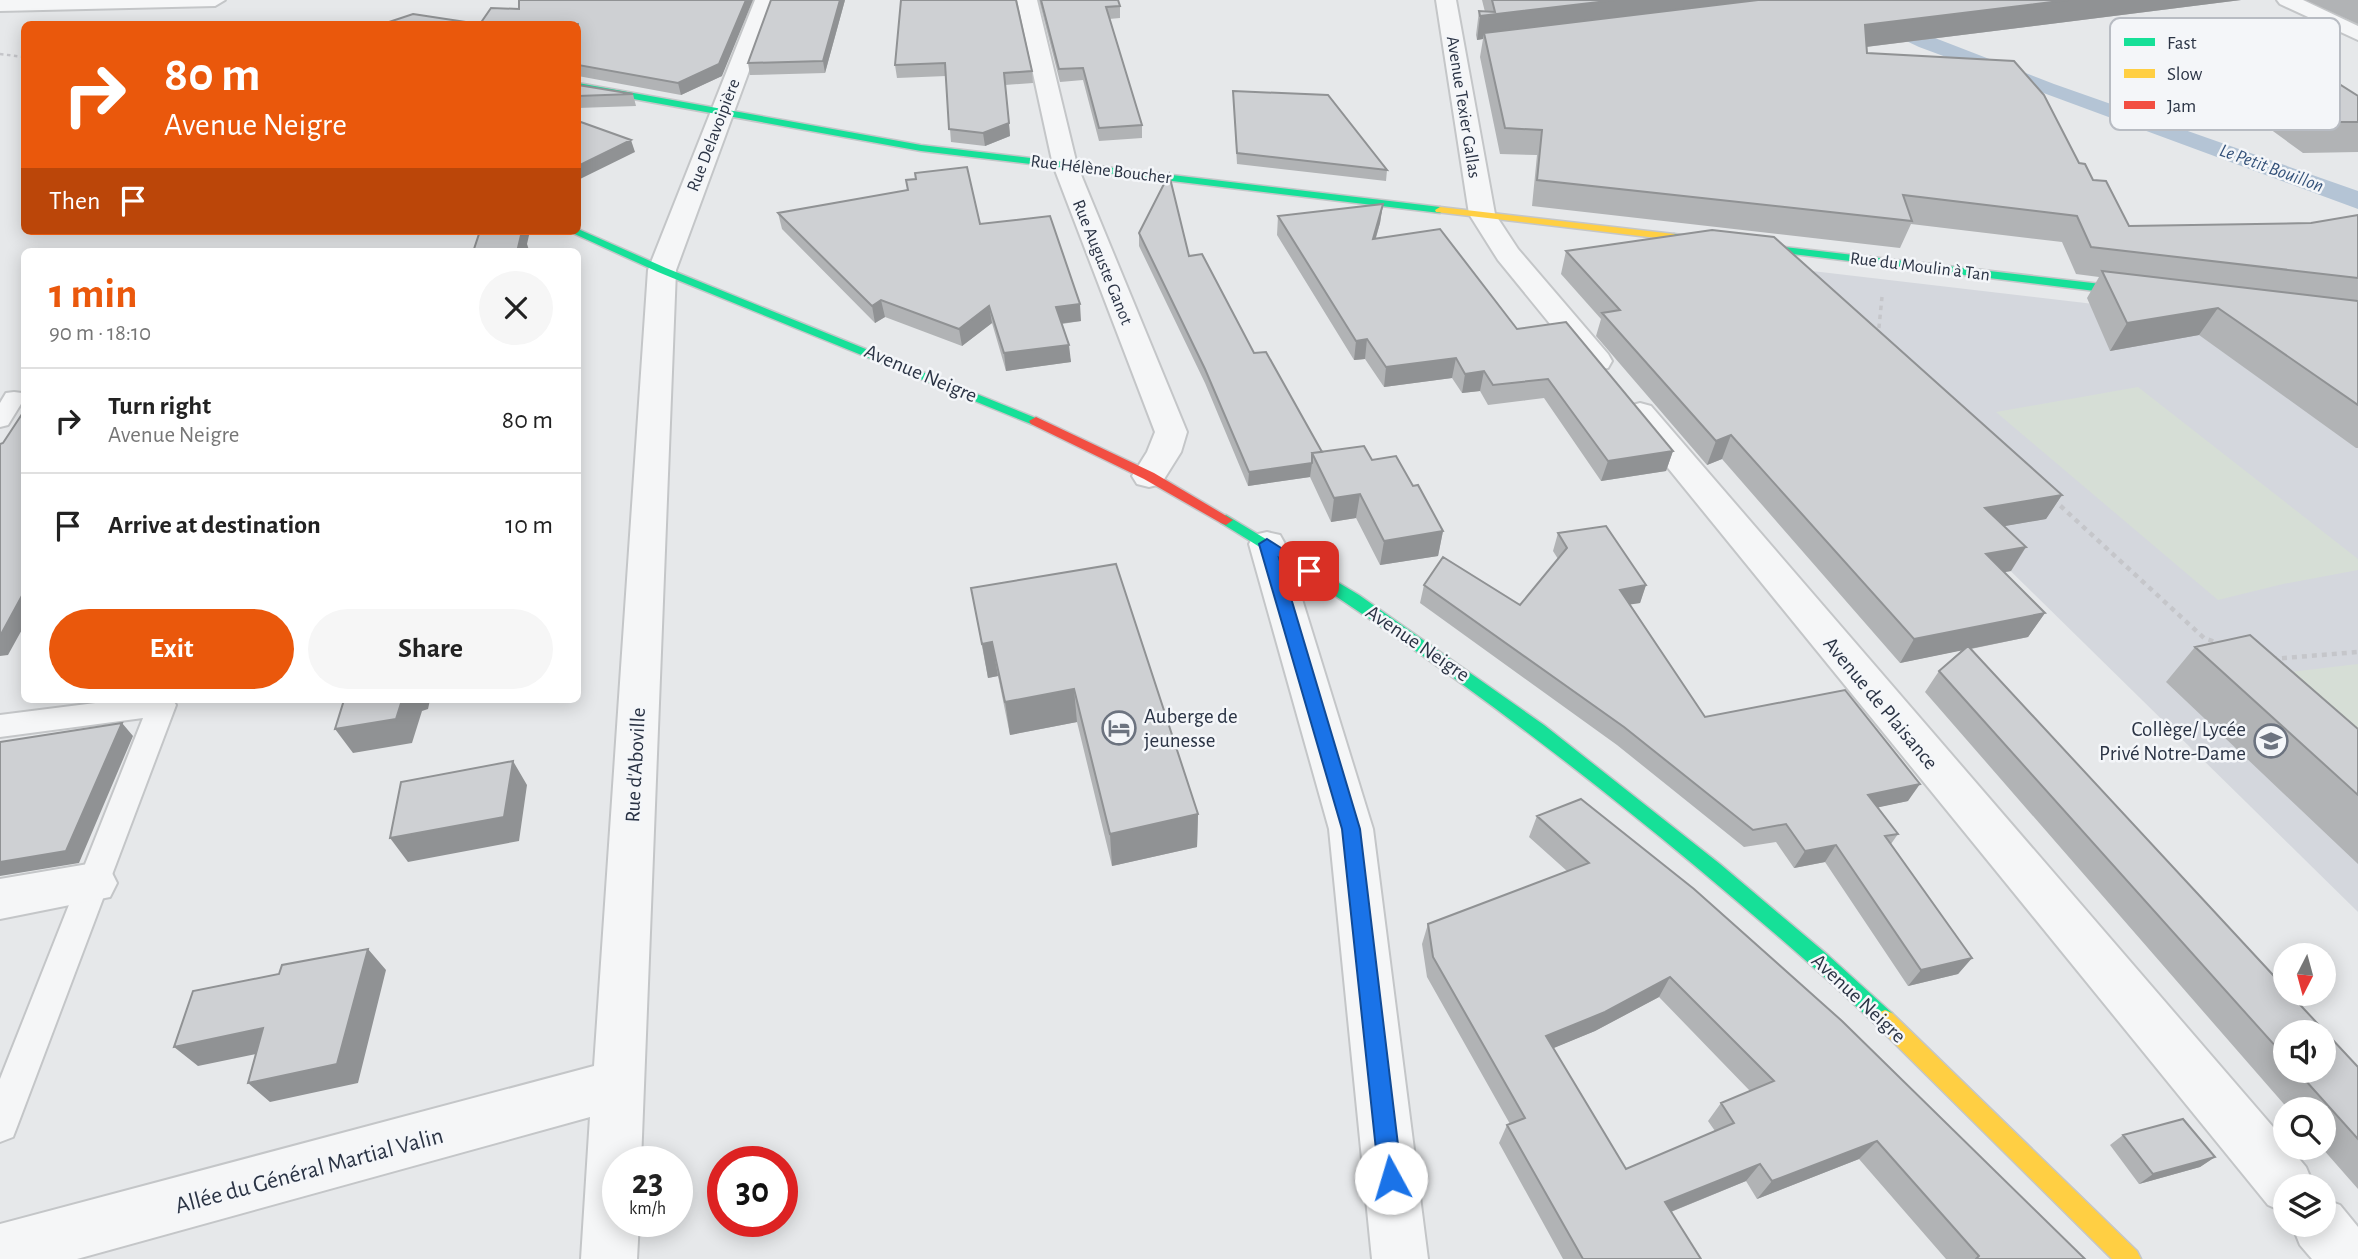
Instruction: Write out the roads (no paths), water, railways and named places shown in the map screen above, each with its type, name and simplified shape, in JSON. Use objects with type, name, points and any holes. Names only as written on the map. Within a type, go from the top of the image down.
[{"type":"street","points":[[0,7],[215,0]]},
{"type":"street","name":"Rue Delavoipière","points":[[662,270],[765,0]]},
{"type":"street","name":"Rue Auguste Ganot","points":[[1027,0],[1065,165],[1171,432],[1164,452],[1149,476]]},
{"type":"street","name":"Avenue Texier Gallas","points":[[1446,0],[1462,51],[1482,214]]},
{"type":"street","points":[[2287,0],[2325,18]]},
{"type":"street","points":[[0,7],[36,10],[70,21]]},
{"type":"street","points":[[2340,25],[2358,34]]},
{"type":"street","name":"Rue Hélène Boucher","points":[[581,87],[921,148],[1482,214]]},
{"type":"street","name":"Rue du Moulin à Tan","points":[[1482,214],[2154,294]]},
{"type":"street","name":"Avenue de Plaisance","points":[[1482,214],[1517,265],[2277,1174]]},
{"type":"street","name":"Avenue Neigre","points":[[581,234],[662,270],[846,342],[1030,419],[1149,476],[1267,544],[1436,652],[1651,818],[1847,984],[2129,1259]]},
{"type":"street","name":"Rue d'Aboville","points":[[609,1259],[662,270]]},
{"type":"street","points":[[1267,544],[1351,829],[1400,1259]]},
{"type":"street","points":[[0,900],[94,883]]},
{"type":"street","name":"Allée du Général Martial Valin","points":[[0,1252],[618,1085]]},
{"type":"street","points":[[2330,1237],[2348,1259]]},
{"type":"lane","points":[[0,419],[14,398]]},
{"type":"lane","points":[[0,726],[162,705],[0,1124]]},
{"type":"water","points":[[1843,11],[1922,33],[2110,104],[2110,117],[1919,47]]},
{"type":"water","name":"Le Petit Bouillon","points":[[2144,130],[2185,130],[2358,191],[2358,209]]},
{"type":"place","name":"Auberge de jeunesse","points":[[1119,728]]},
{"type":"place","name":"Collège/ Lycée Privé Notre-Dame","points":[[2271,741]]}]
